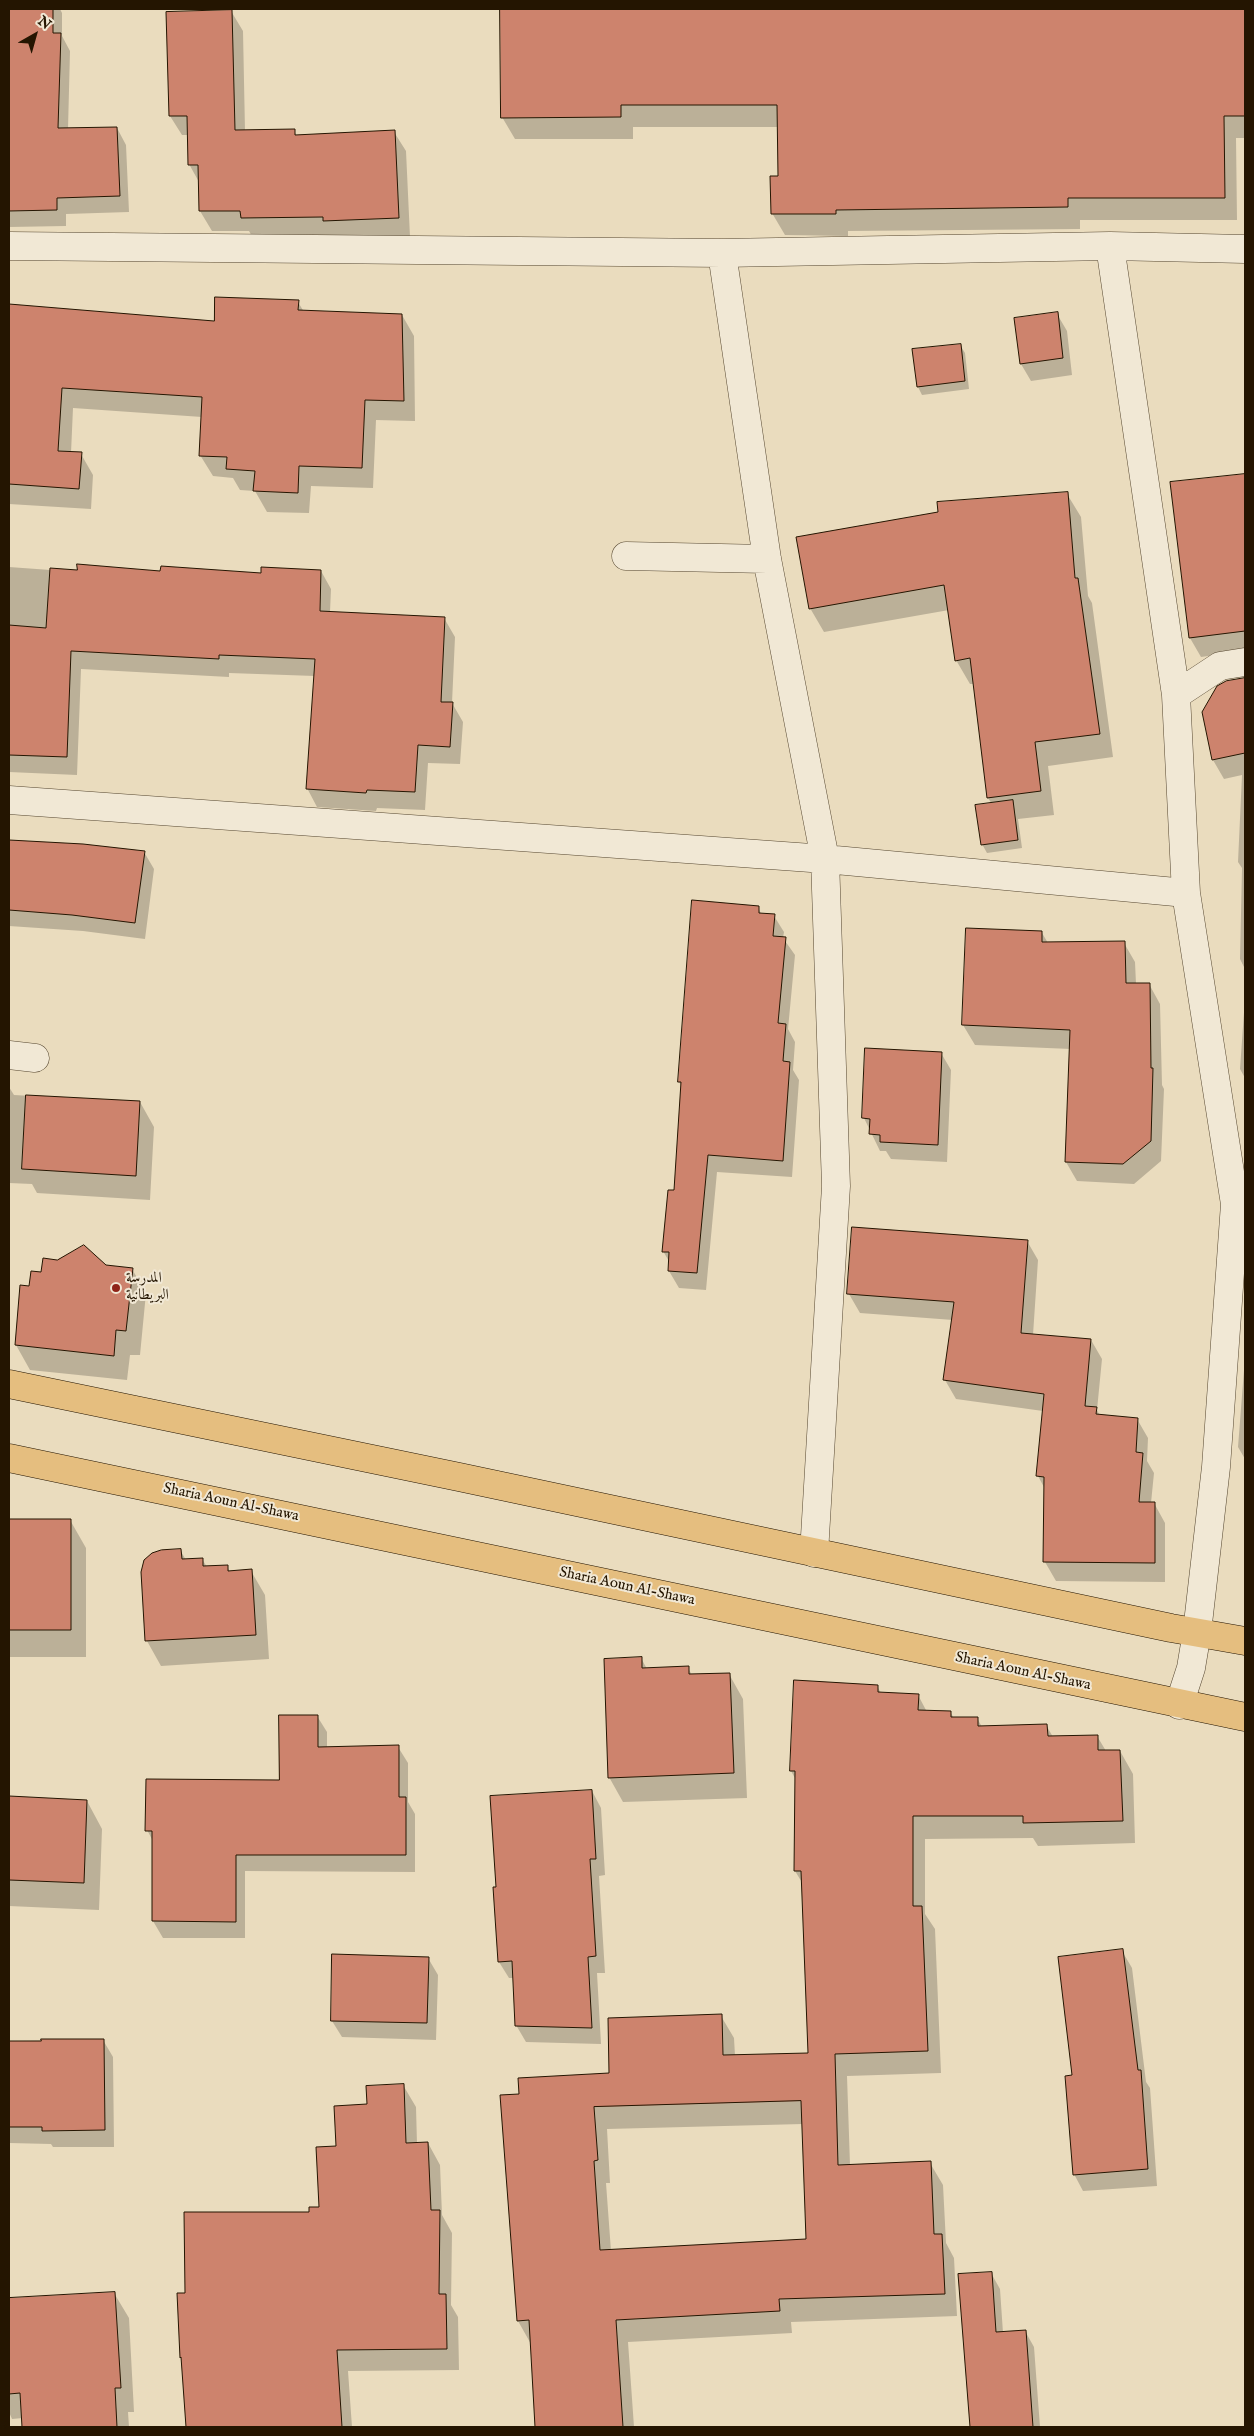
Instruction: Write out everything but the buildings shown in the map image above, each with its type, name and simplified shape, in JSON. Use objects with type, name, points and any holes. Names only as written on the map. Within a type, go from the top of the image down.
[{"type":"main road","points":[[9,1384],[450,1474],[814,1553],[1245,1641]]},
{"type":"main road","name":"Sharia Aoun Al-Shawa","points":[[9,1458],[435,1546],[1179,1705],[1245,1717]]},
{"type":"street","points":[[9,246],[722,253],[1110,246],[1245,249]]},
{"type":"street","points":[[1110,246],[1176,695],[1186,893],[1236,1204],[1216,1467],[1197,1632],[1191,1668],[1179,1705]]},
{"type":"street","points":[[722,253],[767,559],[826,859],[836,1186],[814,1553]]},
{"type":"street","points":[[626,556],[767,559]]},
{"type":"street","points":[[1176,695],[1220,666],[1245,662]]},
{"type":"street","points":[[9,800],[826,859],[1186,893]]},
{"type":"place","name":"المدرسة البريطانية","points":[[116,1288]]}]
